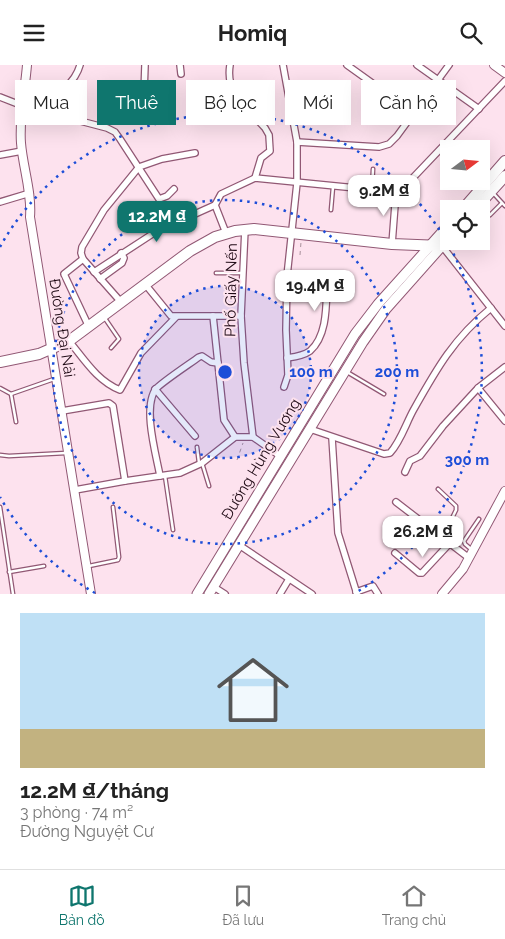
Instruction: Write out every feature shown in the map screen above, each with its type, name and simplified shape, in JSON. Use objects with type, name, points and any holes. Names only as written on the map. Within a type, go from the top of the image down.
[{"type":"highway","points":[[471,200],[505,161]]},
{"type":"highway","points":[[483,200],[505,176]]},
{"type":"highway","points":[[0,362],[51,350],[69,341],[197,246],[226,233],[245,229],[392,244],[431,245],[440,243]]},
{"type":"highway","name":"Đường Hùng Vương","points":[[431,245],[440,235]]},
{"type":"main road","name":"Đường Hùng Vương","points":[[197,594],[355,334],[378,304],[431,245]]},
{"type":"main road","name":"Đường Hùng Vương","points":[[212,590],[386,309],[440,249]]},
{"type":"main road","points":[[278,460],[285,470]]},
{"type":"street","name":"Đường Đại Nải","points":[[26,80],[27,65]]},
{"type":"street","points":[[144,80],[145,65]]},
{"type":"street","points":[[180,65],[181,74]]},
{"type":"street","points":[[230,65],[230,82],[234,96],[265,128],[269,135],[270,151],[261,159],[255,178]]},
{"type":"street","points":[[283,65],[286,80]]},
{"type":"street","points":[[347,65],[368,80]]},
{"type":"street","points":[[417,65],[438,80],[449,65]]},
{"type":"street","points":[[494,65],[505,73]]},
{"type":"street","points":[[72,80],[77,75],[78,66]]},
{"type":"street","points":[[94,271],[157,231],[215,205],[221,194],[255,178],[396,192],[408,183],[505,81]]},
{"type":"street","points":[[456,92],[480,109]]},
{"type":"street","points":[[0,97],[15,103]]},
{"type":"street","points":[[87,123],[115,132],[159,199],[167,196],[174,189]]},
{"type":"street","name":"Đường Đại Nải","points":[[21,125],[22,151],[30,193],[30,217],[92,594]]},
{"type":"street","points":[[284,387],[288,375],[287,276],[296,233],[297,142],[294,125]]},
{"type":"street","points":[[297,142],[379,147],[384,146],[397,136],[405,125]]},
{"type":"street","points":[[0,155],[22,151]]},
{"type":"street","points":[[121,302],[83,259],[82,247],[98,218],[139,167],[162,159],[195,153]]},
{"type":"street","points":[[392,244],[396,192]]},
{"type":"street","points":[[0,202],[30,193]]},
{"type":"street","points":[[215,205],[226,233]]},
{"type":"street","name":"Phố Giấy Nến","points":[[245,229],[241,316],[244,363],[253,437]]},
{"type":"street","points":[[451,250],[505,326]]},
{"type":"street","points":[[100,279],[124,261],[121,253]]},
{"type":"street","points":[[83,259],[64,273],[89,327]]},
{"type":"street","points":[[287,276],[327,283],[347,284]]},
{"type":"street","points":[[287,358],[310,351],[317,341],[325,318],[327,283]]},
{"type":"street","points":[[145,284],[169,313],[176,317],[241,316]]},
{"type":"street","points":[[310,429],[384,454],[390,453],[442,361],[460,336],[490,307]]},
{"type":"street","points":[[213,316],[224,419],[235,437]]},
{"type":"street","points":[[69,341],[104,382],[120,390],[133,363],[176,317]]},
{"type":"street","points":[[162,475],[151,416],[151,404],[156,389],[199,357],[202,356],[211,362],[218,363]]},
{"type":"street","points":[[404,472],[410,461],[420,456],[443,426],[478,388],[504,371]]},
{"type":"street","points":[[478,388],[505,421]]},
{"type":"street","points":[[156,389],[194,436]]},
{"type":"street","points":[[62,411],[109,403],[113,405],[125,481]]},
{"type":"street","points":[[75,490],[180,473],[201,464],[235,437],[253,437],[278,460]]},
{"type":"street","points":[[332,437],[338,533],[357,593],[373,586],[378,594]]},
{"type":"street","points":[[442,594],[458,576],[505,491]]},
{"type":"street","points":[[396,501],[450,543],[471,554]]},
{"type":"street","points":[[395,553],[419,573],[422,573],[450,543]]},
{"type":"street","points":[[239,545],[312,594]]},
{"type":"street","points":[[280,594],[289,579]]},
{"type":"street","points":[[212,590],[224,594]]},
{"type":"lane","points":[[372,190],[373,169]]},
{"type":"lane","points":[[331,210],[334,187]]},
{"type":"lane","points":[[490,215],[504,204],[491,191]]},
{"type":"lane","points":[[216,273],[243,273]]},
{"type":"lane","points":[[103,316],[119,339],[111,348]]},
{"type":"lane","points":[[346,371],[384,393]]},
{"type":"lane","points":[[11,395],[56,378]]},
{"type":"lane","points":[[0,388],[11,395],[16,422]]},
{"type":"lane","points":[[197,447],[209,486]]},
{"type":"lane","points":[[0,455],[69,453]]},
{"type":"lane","points":[[162,475],[173,530]]},
{"type":"lane","points":[[438,489],[456,506],[456,511],[442,537]]},
{"type":"lane","points":[[0,507],[13,594]]},
{"type":"lane","points":[[87,567],[118,560],[113,507]]},
{"type":"lane","points":[[471,554],[464,541],[479,519]]},
{"type":"lane","points":[[9,572],[44,566]]},
{"type":"path","points":[[296,233],[300,255]]},
{"type":"path","points":[[238,459],[245,438]]}]
